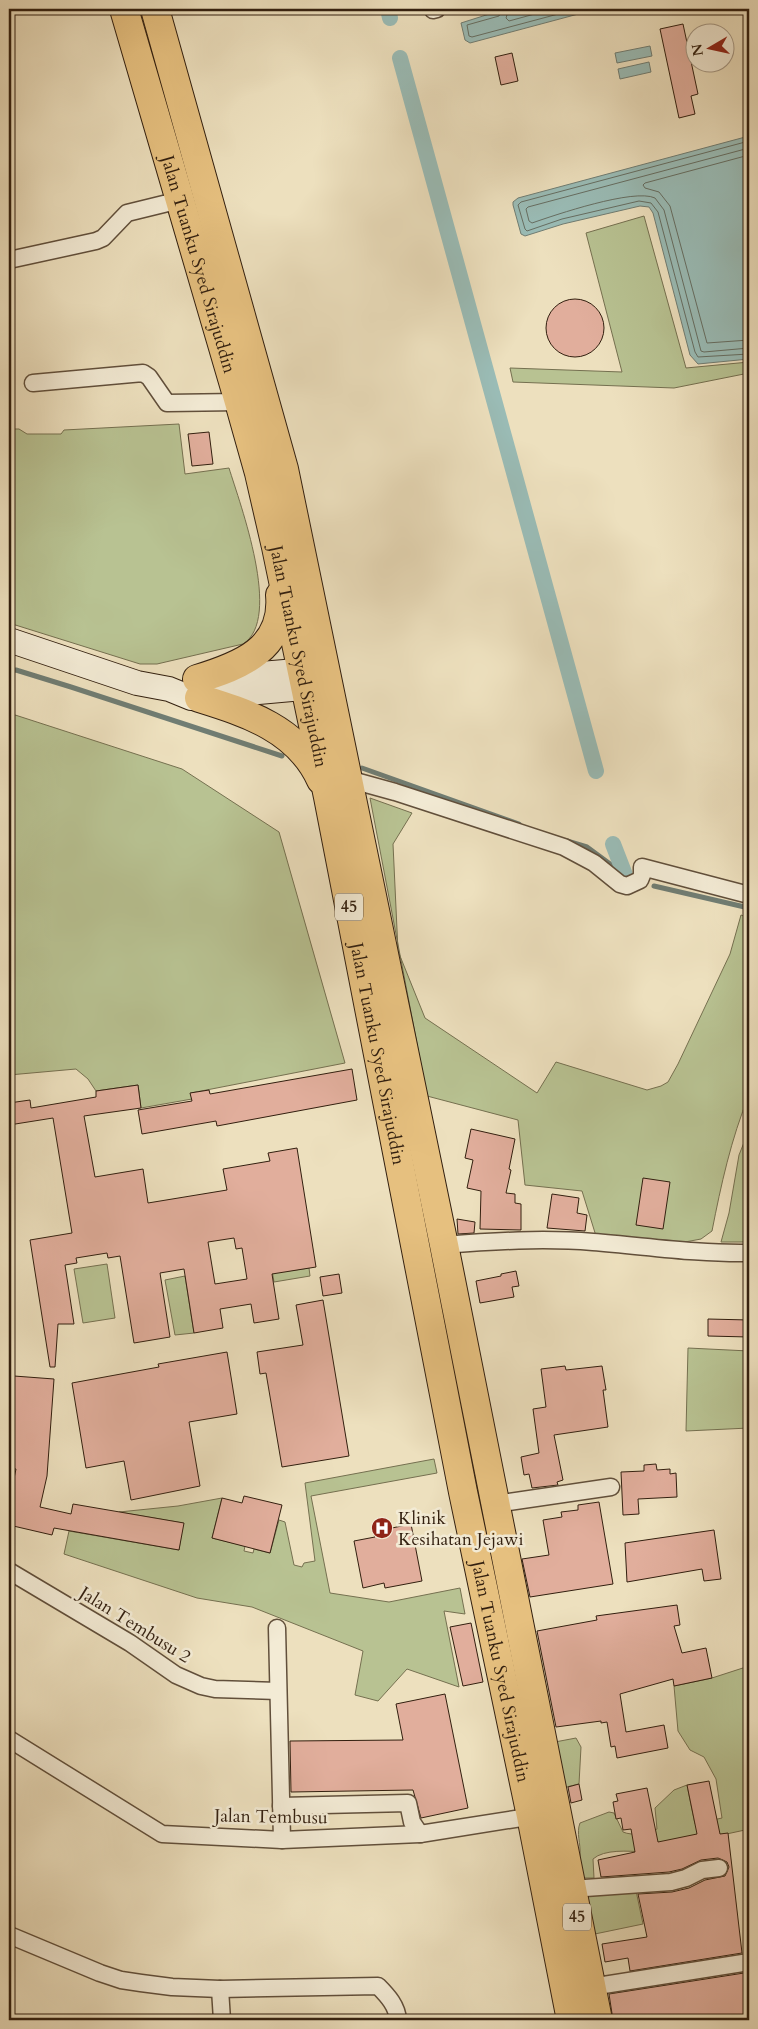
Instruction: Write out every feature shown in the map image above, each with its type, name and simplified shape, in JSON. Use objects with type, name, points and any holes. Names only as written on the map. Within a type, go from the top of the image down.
[{"type":"highway","name":"Jalan Tuanku Syed Sirajuddin","points":[[124,9],[180,200],[284,469],[316,678],[328,797],[461,1484],[544,1815],[571,1889],[598,2020]]},
{"type":"highway","name":"Jalan Tuanku Syed Sirajuddin","points":[[155,9],[236,345],[239,402],[259,472],[276,547],[348,779],[495,1504],[544,1815],[571,2020]]},
{"type":"highway","points":[[198,688],[255,655],[274,631],[279,620],[281,605],[276,547]]},
{"type":"highway","points":[[198,688],[271,725],[288,738],[317,772],[328,797]]},
{"type":"main road","points":[[9,640],[137,683],[169,689],[190,698],[198,688],[316,678]]},
{"type":"street","points":[[9,260],[96,241],[102,238],[127,213],[180,200]]},
{"type":"street","points":[[33,383],[142,373],[149,377],[167,403],[239,402]]},
{"type":"street","points":[[348,779],[404,794],[564,847],[594,862],[620,884],[627,886],[640,880],[642,866],[749,895]]},
{"type":"street","points":[[444,1245],[513,1239],[591,1242],[749,1253]]},
{"type":"street","points":[[495,1504],[611,1487]]},
{"type":"street","name":"Jalan Tembusu 2","points":[[9,1570],[130,1643],[176,1676],[201,1686],[215,1689],[278,1691]]},
{"type":"street","points":[[277,1628],[282,1840]]},
{"type":"street","name":"Jalan Tembusu","points":[[9,1739],[162,1834],[282,1840],[420,1834],[544,1815]]},
{"type":"street","points":[[280,1806],[408,1803],[412,1822],[420,1834]]},
{"type":"street","points":[[571,1889],[671,1882],[678,1881],[702,1870],[719,1868]]},
{"type":"street","points":[[9,1935],[121,1980],[172,1987],[220,1990],[378,1986],[389,1997],[398,2020]]},
{"type":"street","points":[[591,1988],[749,1962]]},
{"type":"street","points":[[220,1990],[222,2020]]},
{"type":"green space","points":[[644,216],[686,368],[749,362],[749,373],[674,388],[513,382],[510,368],[622,372],[586,233]]},
{"type":"green space","points":[[179,424],[185,474],[229,468],[249,533],[259,587],[259,611],[254,631],[243,644],[157,664],[140,664],[9,623],[9,429],[19,429],[27,434],[61,434],[64,430]]},
{"type":"green space","points":[[9,713],[182,769],[279,832],[345,1063],[191,1093],[192,1099],[141,1108],[138,1085],[96,1091],[88,1079],[76,1069],[9,1075]]},
{"type":"green space","points":[[370,798],[412,813],[393,844],[398,942]]},
{"type":"green space","points":[[741,915],[749,918],[749,1095],[727,1162],[712,1231],[701,1239],[685,1242],[596,1236],[582,1191],[525,1185],[518,1120],[427,1096],[400,957],[425,1018],[537,1093],[556,1062],[647,1090],[668,1082],[730,954]]},
{"type":"green space","points":[[749,1130],[749,1242],[721,1242],[729,1213],[739,1155]]},
{"type":"green space","points":[[268,1247],[288,1271],[309,1268],[310,1276],[274,1282]]},
{"type":"green space","points":[[107,1264],[115,1318],[83,1323],[74,1269]]},
{"type":"green space","points":[[185,1276],[194,1333],[175,1335],[165,1280]]},
{"type":"green space","points":[[688,1348],[749,1351],[749,1428],[686,1431]]},
{"type":"green space","points":[[434,1459],[437,1473],[311,1496],[330,1593],[389,1602],[460,1588],[465,1614],[444,1611],[459,1687],[407,1669],[378,1701],[355,1695],[363,1651],[252,1607],[197,1598],[64,1554],[69,1531],[179,1550],[183,1523],[119,1512],[178,1506],[222,1498],[212,1538],[245,1546],[244,1551],[253,1553],[254,1549],[270,1553],[279,1520],[285,1522],[294,1565],[302,1567],[304,1563],[315,1561],[305,1483]]},
{"type":"green space","points":[[749,1666],[749,1850],[745,1830],[643,1852],[617,1851],[603,1854],[593,1859],[594,1878],[576,1878],[580,1855],[578,1831],[580,1823],[609,1812],[614,1813],[623,1832],[636,1834],[654,1831],[657,1829],[655,1808],[674,1790],[687,1785],[695,1824],[722,1818],[716,1779],[704,1757],[690,1750],[678,1731],[674,1686],[712,1678]]},
{"type":"green space","points":[[576,1738],[581,1747],[579,1784],[562,1788],[555,1742]]},
{"type":"green space","points":[[635,1886],[643,1924],[590,1935],[582,1893]]},
{"type":"water","points":[[505,9],[597,9],[470,43],[465,40],[461,23]]},
{"type":"water","points":[[650,46],[652,56],[617,63],[615,53]]},
{"type":"water","points":[[649,62],[651,72],[620,79],[618,69]]},
{"type":"water","points":[[749,136],[749,359],[698,364],[690,355],[653,213],[649,207],[640,206],[563,224],[525,236],[521,234],[513,205],[513,202],[518,198]]},
{"type":"building","points":[[683,24],[686,38],[686,72],[693,72],[698,94],[691,96],[695,114],[679,118],[660,29]]},
{"type":"building","points":[[512,53],[518,81],[501,85],[495,57]]},
{"type":"building","points":[[575,299],[591,304],[599,312],[604,328],[599,344],[591,352],[575,357],[559,352],[551,344],[546,328],[551,312],[559,304]]},
{"type":"building","points":[[209,432],[213,464],[192,466],[188,434]]},
{"type":"building","points":[[352,1069],[357,1100],[217,1126],[216,1121],[142,1134],[138,1110],[192,1101],[190,1093],[209,1090],[210,1094]]},
{"type":"building","points":[[138,1085],[141,1108],[84,1116],[95,1177],[143,1169],[148,1203],[227,1190],[223,1169],[270,1161],[268,1153],[297,1148],[316,1267],[272,1274],[279,1319],[254,1323],[251,1304],[220,1309],[223,1328],[194,1333],[184,1269],[160,1273],[170,1337],[134,1343],[120,1256],[108,1258],[107,1253],[76,1258],[77,1263],[65,1265],[74,1324],[58,1324],[55,1367],[50,1367],[30,1240],[72,1233],[53,1118],[9,1125],[9,1103],[30,1100],[31,1108],[96,1097],[96,1091]],"holes":[[[234,1238],[236,1249],[242,1248],[247,1279],[215,1284],[208,1242]]]},
{"type":"building","points":[[471,1129],[515,1139],[506,1193],[515,1194],[515,1203],[521,1204],[521,1230],[480,1229],[481,1191],[467,1188],[473,1160],[465,1158]]},
{"type":"building","points":[[643,1178],[670,1182],[663,1229],[636,1225]]},
{"type":"building","points":[[552,1194],[579,1198],[577,1213],[587,1215],[585,1231],[547,1228]]},
{"type":"building","points":[[457,1219],[475,1222],[474,1233],[458,1234]]},
{"type":"building","points":[[516,1271],[519,1286],[512,1287],[514,1297],[480,1303],[476,1281]]},
{"type":"building","points":[[339,1274],[342,1293],[323,1296],[320,1277]]},
{"type":"building","points":[[323,1300],[349,1456],[282,1467],[266,1373],[260,1374],[257,1352],[303,1345],[296,1305]]},
{"type":"building","points":[[708,1319],[749,1320],[749,1337],[708,1336]]},
{"type":"building","points":[[227,1352],[237,1414],[189,1422],[200,1486],[131,1500],[124,1461],[86,1468],[72,1383],[159,1367],[158,1364]]},
{"type":"building","points":[[565,1366],[566,1370],[602,1366],[606,1390],[603,1390],[608,1427],[554,1435],[563,1480],[557,1482],[558,1485],[532,1488],[529,1474],[524,1475],[521,1457],[539,1453],[533,1409],[546,1407],[541,1369]]},
{"type":"building","points":[[14,1376],[54,1379],[47,1476],[40,1507],[71,1514],[73,1504],[184,1523],[179,1550],[54,1528],[52,1535],[9,1525],[9,1502],[16,1469],[9,1468]]},
{"type":"building","points":[[656,1464],[657,1470],[670,1469],[670,1474],[676,1473],[677,1497],[638,1499],[639,1514],[623,1515],[621,1472],[644,1471],[644,1465]]},
{"type":"building","points":[[244,1496],[282,1505],[270,1553],[212,1538],[222,1498],[242,1503]]},
{"type":"building","points":[[599,1502],[613,1584],[530,1597],[522,1559],[549,1555],[543,1520],[562,1517],[561,1512],[578,1510],[578,1505]]},
{"type":"building","points":[[411,1524],[422,1581],[385,1588],[384,1583],[363,1588],[354,1541],[375,1537],[373,1532]]},
{"type":"building","points":[[714,1530],[721,1579],[704,1581],[702,1569],[627,1582],[625,1543]]},
{"type":"building","points":[[677,1605],[680,1625],[674,1626],[682,1653],[706,1648],[712,1678],[674,1686],[673,1679],[620,1694],[626,1732],[664,1725],[668,1748],[617,1758],[615,1746],[611,1747],[607,1722],[601,1723],[601,1721],[556,1727],[537,1631],[597,1620],[596,1616]]},
{"type":"building","points":[[471,1623],[483,1682],[463,1686],[450,1627]]},
{"type":"building","points":[[445,1694],[468,1808],[421,1818],[413,1790],[291,1792],[290,1741],[403,1740],[396,1704]]},
{"type":"building","points":[[709,1781],[720,1834],[728,1833],[742,1953],[630,1971],[628,1958],[605,1962],[602,1944],[647,1937],[638,1894],[672,1892],[689,1888],[705,1880],[725,1876],[729,1867],[727,1862],[718,1858],[701,1860],[682,1869],[669,1872],[601,1877],[598,1860],[635,1852],[631,1829],[623,1830],[621,1818],[616,1819],[613,1802],[618,1801],[616,1794],[647,1788],[658,1842],[697,1834],[687,1785]]},
{"type":"building","points":[[579,1784],[582,1800],[571,1803],[568,1787]]},
{"type":"building","points":[[744,1973],[745,1982],[749,1981],[749,2020],[613,2020],[609,1994]]},
{"type":"waterway","points":[[388,9],[390,18]]},
{"type":"waterway","points":[[400,58],[596,771]]},
{"type":"waterway","points":[[9,671],[16,670],[71,687],[282,756]]},
{"type":"waterway","points":[[362,768],[519,824]]},
{"type":"waterway","points":[[567,841],[587,847],[625,875]]},
{"type":"waterway","points":[[613,844],[625,875]]},
{"type":"waterway","points":[[654,886],[749,908]]},
{"type":"place","name":"Klinik Kesihatan Jejawi","points":[[382,1528]]}]
